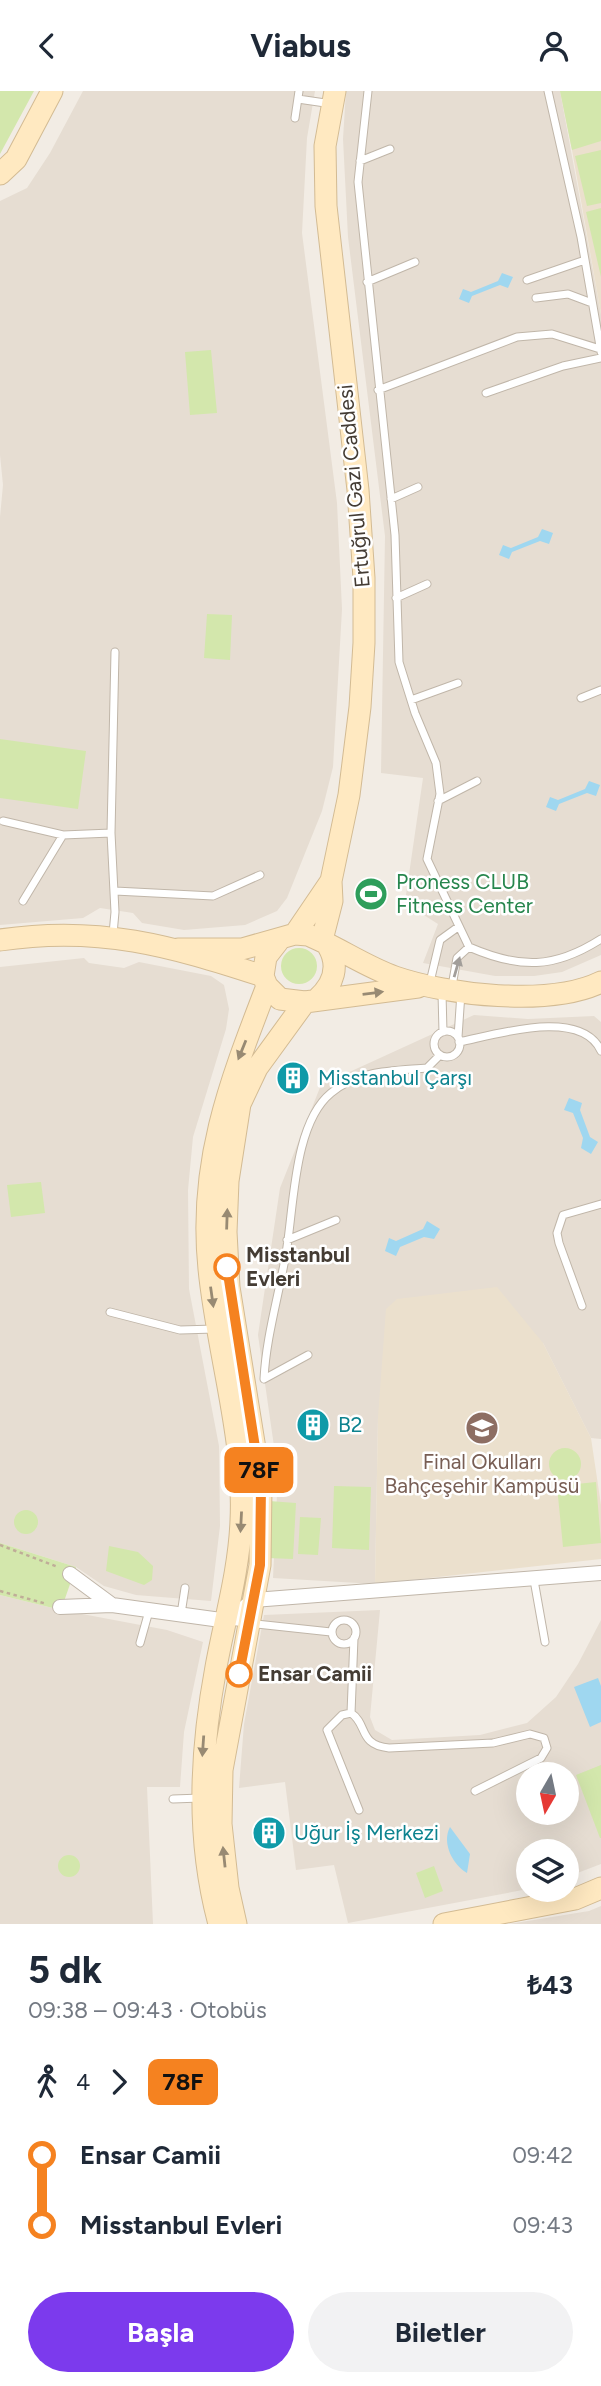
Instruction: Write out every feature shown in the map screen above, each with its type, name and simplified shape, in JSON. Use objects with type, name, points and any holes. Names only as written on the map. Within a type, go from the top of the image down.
[{"type":"main road","points":[[0,174],[16,159],[52,91]]},
{"type":"main road","name":"Ertuğrul Gazi Caddesi","points":[[325,943],[332,901],[331,881],[349,795],[360,707],[364,643],[364,578],[358,490],[326,206],[325,146],[334,98]]},
{"type":"main road","points":[[219,1924],[206,1865],[202,1798],[203,1742],[216,1663],[228,1621],[242,1521],[240,1482],[217,1329],[208,1240],[213,1146],[230,1081],[265,981],[265,957],[288,936],[331,881]]},
{"type":"main road","points":[[0,940],[80,933],[178,949],[265,981],[280,999],[311,1001],[446,989]]},
{"type":"main road","points":[[178,949],[242,949],[288,936],[308,935],[396,977],[446,989],[525,995],[565,992],[601,982]]},
{"type":"main road","points":[[236,1924],[228,1888],[221,1824],[222,1770],[260,1565],[261,1486],[227,1265],[228,1181],[240,1104],[257,1068],[311,1001],[333,979],[334,956],[325,943]]},
{"type":"main road","points":[[444,1924],[523,1911],[575,1899],[601,1888]]},
{"type":"street","points":[[60,1607],[112,1605],[228,1621],[253,1600],[601,1573]]},
{"type":"street","points":[[70,1574],[112,1605]]},
{"type":"lane","points":[[368,91],[358,182],[391,499],[400,662],[411,700],[436,763],[438,801],[427,859],[469,947],[498,960],[532,964],[554,961],[580,952],[601,939]]},
{"type":"lane","points":[[378,390],[517,337],[552,334],[601,350],[585,260],[548,91]]},
{"type":"lane","points":[[295,118],[298,95],[334,98]]},
{"type":"lane","points":[[360,161],[390,149]]},
{"type":"lane","points":[[527,279],[585,260]]},
{"type":"lane","points":[[367,282],[415,262]]},
{"type":"lane","points":[[536,298],[568,294],[592,303]]},
{"type":"lane","points":[[486,393],[563,366],[601,358]]},
{"type":"lane","points":[[391,499],[418,487]]},
{"type":"lane","points":[[396,598],[427,584]]},
{"type":"lane","points":[[113,937],[115,891],[111,833],[114,652]]},
{"type":"lane","points":[[411,700],[458,683]]},
{"type":"lane","points":[[582,698],[601,690]]},
{"type":"lane","points":[[438,801],[477,781]]},
{"type":"lane","points":[[3,821],[63,835],[111,833]]},
{"type":"lane","points":[[23,901],[63,835]]},
{"type":"lane","points":[[115,891],[213,895],[260,875]]},
{"type":"lane","points":[[307,1355],[264,1379],[265,1355],[287,1240],[299,1156],[322,1102],[339,1087],[364,1074],[427,1068],[440,1055],[452,1056],[458,1050],[440,940],[458,927]]},
{"type":"lane","points":[[443,1032],[446,989],[457,958],[469,947]]},
{"type":"lane","points":[[458,1040],[531,1027],[571,1028],[592,1038],[601,1051]]},
{"type":"lane","points":[[440,1055],[434,1044],[436,1037],[443,1032],[452,1032],[458,1040]]},
{"type":"lane","points":[[582,1306],[557,1233],[562,1215],[601,1204]]},
{"type":"lane","points":[[287,1240],[336,1220]]},
{"type":"lane","points":[[110,1312],[180,1330],[217,1329]]},
{"type":"lane","points":[[534,1580],[545,1642]]},
{"type":"lane","points":[[181,1614],[185,1588]]},
{"type":"lane","points":[[140,1643],[149,1610]]},
{"type":"lane","points":[[331,1632],[337,1622],[345,1620],[355,1627],[351,1713]]},
{"type":"lane","points":[[228,1621],[331,1632],[341,1644],[348,1644],[354,1639]]},
{"type":"lane","points":[[359,1810],[327,1730],[342,1715],[351,1713],[358,1717],[368,1740],[380,1747],[493,1743],[530,1734],[544,1738],[547,1748],[541,1758],[475,1791]]},
{"type":"lane","points":[[173,1799],[202,1798]]},
{"type":"path","points":[[0,1545],[43,1560],[70,1574]]},
{"type":"path","points":[[0,1591],[60,1607]]},
{"type":"shaded area","points":[[83,91],[315,91],[307,138],[302,233],[337,503],[342,609],[333,767],[322,811],[287,898],[277,911],[245,925],[184,930],[142,923],[133,913],[100,908],[83,918],[0,925],[0,517],[3,485],[0,455],[0,201],[27,188],[50,153]]},
{"type":"shaded area","points":[[346,91],[560,91],[601,314],[601,955],[562,972],[534,976],[495,976],[423,963],[438,924],[411,907],[406,895],[423,778],[381,773],[385,536],[348,237],[343,139]]},
{"type":"shaded area","points":[[560,91],[601,91],[601,314],[572,150]]},
{"type":"shaded area","points":[[84,958],[89,963],[124,968],[139,962],[211,976],[224,985],[229,1009],[226,1029],[193,1137],[188,1190],[189,1289],[219,1446],[220,1526],[211,1601],[136,1595],[104,1586],[76,1567],[0,1543],[0,967]]},
{"type":"shaded area","points":[[474,1015],[528,1019],[594,1016],[601,1022],[601,1439],[591,1438],[543,1343],[378,1417],[375,1584],[273,1578],[278,1474],[258,1335],[280,1188],[321,1085]]},
{"type":"shaded area","name":"Final Okulları Bahçeşehir Kampüsü","points":[[497,1287],[543,1343],[591,1438],[601,1505],[601,1559],[375,1584],[378,1417],[386,1309],[397,1299]]},
{"type":"shaded area","points":[[0,1595],[61,1610],[167,1630],[203,1642],[184,1732],[180,1787],[147,1787],[153,1924],[0,1924]]},
{"type":"shaded area","points":[[380,1610],[370,1717],[375,1730],[392,1740],[480,1735],[527,1723],[556,1697],[578,1664],[601,1620],[601,1864],[579,1872],[579,1839],[516,1839],[516,1891],[348,1923],[334,1865],[296,1870],[285,1782],[239,1788],[244,1724],[264,1615]]},
{"type":"shaded area","points":[[601,1906],[601,1924],[509,1924],[589,1911]]},
{"type":"green space","points":[[0,91],[34,91],[0,154]]},
{"type":"green space","points":[[560,91],[601,91],[601,141],[572,150]]},
{"type":"green space","points":[[601,150],[601,203],[587,206],[575,156]]},
{"type":"green space","points":[[601,208],[601,277],[586,212]]},
{"type":"green space","points":[[211,350],[217,413],[190,415],[185,352]]},
{"type":"green space","points":[[207,614],[232,615],[230,660],[204,658]]},
{"type":"green space","points":[[0,739],[86,751],[78,809],[0,798]]},
{"type":"green space","points":[[299,948],[312,953],[317,966],[312,979],[299,984],[286,979],[281,966],[286,953]]},
{"type":"green space","points":[[41,1182],[45,1213],[11,1217],[7,1185]]},
{"type":"green space","points":[[565,1448],[576,1453],[581,1464],[576,1475],[565,1480],[554,1475],[549,1464],[554,1453]]},
{"type":"green space","points":[[596,1482],[601,1543],[563,1547],[557,1486]]},
{"type":"green space","points":[[334,1486],[371,1487],[369,1550],[332,1548]]},
{"type":"green space","points":[[269,1501],[296,1503],[293,1559],[267,1558]]},
{"type":"green space","points":[[26,1510],[35,1513],[38,1522],[35,1531],[26,1534],[17,1531],[14,1522],[17,1513]]},
{"type":"green space","points":[[300,1517],[321,1518],[318,1555],[298,1554]]},
{"type":"green space","points":[[0,1543],[76,1567],[61,1610],[0,1595]]},
{"type":"green space","points":[[109,1546],[138,1552],[153,1566],[152,1580],[144,1585],[106,1571]]},
{"type":"green space","points":[[601,1765],[601,1838],[579,1783],[579,1774]]},
{"type":"green space","points":[[69,1855],[79,1862],[80,1866],[73,1876],[69,1877],[59,1870],[58,1866],[65,1856]]},
{"type":"green space","points":[[434,1866],[443,1891],[425,1898],[416,1873]]},
{"type":"water","points":[[502,273],[513,277],[508,288],[500,285],[472,296],[469,303],[459,299],[463,289],[471,292],[498,281]]},
{"type":"water","points":[[542,529],[553,533],[549,544],[540,541],[512,552],[509,559],[499,555],[503,545],[511,548],[538,537]]},
{"type":"water","points":[[589,781],[600,785],[596,796],[587,793],[559,804],[556,811],[546,807],[550,797],[558,800],[585,789]]},
{"type":"water","points":[[569,1098],[582,1103],[580,1110],[590,1137],[598,1142],[591,1154],[581,1148],[583,1138],[573,1113],[564,1110]]},
{"type":"water","points":[[427,1221],[440,1229],[434,1239],[424,1237],[400,1247],[396,1256],[385,1251],[389,1238],[396,1241],[423,1229]]},
{"type":"water","points":[[598,1678],[601,1686],[601,1722],[590,1727],[574,1687]]},
{"type":"water","points":[[450,1827],[470,1854],[467,1873],[450,1854],[447,1840]]},
{"type":"bus line","name":"78F","points":[[227,1267],[250,1401],[261,1486],[260,1565],[239,1674]]},
{"type":"place","name":"Proness CLUB Fitness Center","points":[[371,894]]},
{"type":"place","name":"Misstanbul Çarşı","points":[[293,1078]]},
{"type":"place","name":"Misstanbul Evleri","points":[[227,1267]]},
{"type":"place","name":"B2","points":[[313,1425]]},
{"type":"place","name":"Final Okulları Bahçeşehir Kampüsü","points":[[482,1428]]},
{"type":"place","name":"Ensar Camii","points":[[239,1674]]},
{"type":"place","name":"Uğur İş Merkezi","points":[[269,1833]]}]
